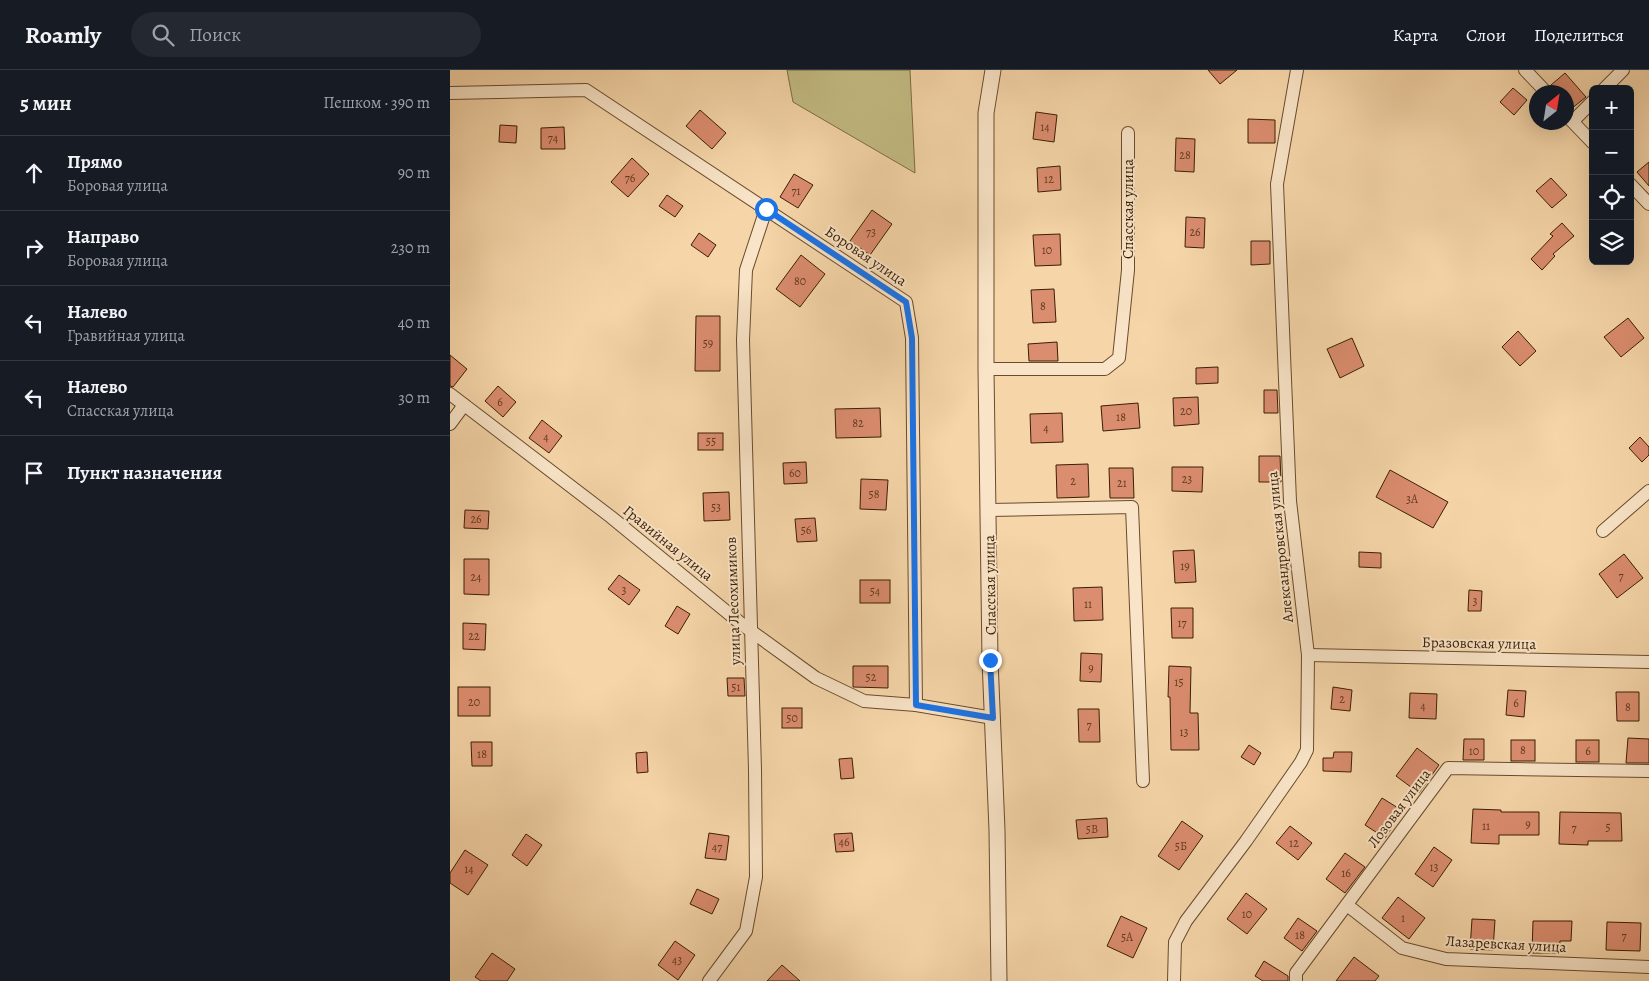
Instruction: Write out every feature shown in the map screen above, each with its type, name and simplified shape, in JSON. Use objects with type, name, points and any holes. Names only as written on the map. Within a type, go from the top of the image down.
[{"type":"street","name":"Спасская улица","points":[[993,70],[986,113],[986,369],[990,660],[999,981]]},
{"type":"street","name":"Александровская улица","points":[[1174,981],[1175,942],[1186,921],[1302,762],[1307,750],[1308,656],[1290,500],[1277,184],[1297,70]]},
{"type":"street","points":[[1525,70],[1539,85]]},
{"type":"street","points":[[1608,85],[1623,70]]},
{"type":"street","name":"Боровая улица","points":[[450,93],[586,90],[906,302],[912,338],[916,705]]},
{"type":"street","points":[[1574,115],[1589,104]]},
{"type":"street","points":[[1574,122],[1589,139]]},
{"type":"street","name":"Спасская улица","points":[[986,369],[1105,369],[1119,358],[1128,270],[1128,133]]},
{"type":"street","points":[[1634,188],[1649,204]]},
{"type":"street","name":"улица Лесохимиков","points":[[709,981],[746,931],[756,877],[755,770],[743,350],[746,270],[766,209]]},
{"type":"street","name":"Гравийная улица","points":[[450,394],[611,517],[750,631],[816,678],[864,701],[916,705],[993,718]]},
{"type":"street","points":[[450,424],[464,405]]},
{"type":"street","points":[[1603,531],[1649,491]]},
{"type":"street","points":[[989,510],[1132,506],[1143,781]]},
{"type":"street","name":"Бразовская улица","points":[[1308,656],[1649,662]]},
{"type":"street","name":"Лозовая улица","points":[[1296,981],[1296,973],[1448,768],[1649,771]]},
{"type":"street","name":"Лазаревская улица","points":[[1346,905],[1402,948],[1446,959],[1649,967]]},
{"type":"shaded area","points":[[787,70],[910,70],[915,173],[793,102]]},
{"type":"building","points":[[1208,70],[1237,70],[1220,84]]},
{"type":"building","points":[[1565,73],[1586,97],[1574,107],[1574,85],[1551,85]]},
{"type":"building","points":[[1513,88],[1527,100],[1514,115],[1500,102]]},
{"type":"building","points":[[700,110],[726,133],[712,149],[686,126]]},
{"type":"building","points":[[1036,112],[1057,115],[1054,142],[1033,139]]},
{"type":"building","points":[[1248,119],[1275,120],[1275,143],[1248,143]]},
{"type":"building","points":[[500,125],[517,126],[516,143],[499,142]]},
{"type":"building","points":[[564,127],[565,149],[541,149],[541,128]]},
{"type":"building","points":[[1176,138],[1195,139],[1194,172],[1175,171]]},
{"type":"building","points":[[632,158],[649,174],[628,197],[611,182]]},
{"type":"building","points":[[1649,162],[1649,186],[1637,172]]},
{"type":"building","points":[[1060,166],[1061,190],[1038,192],[1037,168]]},
{"type":"building","points":[[794,174],[813,185],[798,208],[780,197]]},
{"type":"building","points":[[1551,178],[1567,195],[1552,208],[1536,191]]},
{"type":"building","points":[[667,195],[683,206],[675,217],[659,206]]},
{"type":"building","points":[[872,210],[892,224],[870,255],[850,241]]},
{"type":"building","points":[[1186,217],[1205,218],[1204,248],[1185,247]]},
{"type":"building","points":[[1562,223],[1574,236],[1553,254],[1555,256],[1542,270],[1531,259],[1553,236],[1550,234]]},
{"type":"building","points":[[699,233],[716,245],[708,257],[691,245]]},
{"type":"building","points":[[1060,234],[1061,265],[1035,266],[1033,235]]},
{"type":"building","points":[[1251,241],[1270,241],[1270,264],[1251,265]]},
{"type":"building","points":[[801,255],[825,274],[800,307],[776,289]]},
{"type":"building","points":[[1054,289],[1056,322],[1033,323],[1031,290]]},
{"type":"building","points":[[696,316],[720,316],[720,371],[695,371]]},
{"type":"building","points":[[1628,318],[1644,338],[1621,357],[1604,337]]},
{"type":"building","points":[[1518,331],[1536,351],[1520,366],[1502,347]]},
{"type":"building","points":[[1352,338],[1364,366],[1340,378],[1327,349]]},
{"type":"building","points":[[1057,342],[1058,361],[1029,361],[1028,344]]},
{"type":"building","points":[[450,355],[467,369],[453,387],[450,386]]},
{"type":"building","points":[[1218,367],[1218,383],[1196,384],[1196,368]]},
{"type":"building","points":[[498,386],[516,402],[503,417],[485,401]]},
{"type":"building","points":[[1264,390],[1277,390],[1278,413],[1264,413]]},
{"type":"building","points":[[1198,397],[1199,424],[1174,426],[1173,398]]},
{"type":"building","points":[[1138,403],[1140,428],[1103,431],[1101,406]]},
{"type":"building","points":[[880,408],[881,437],[836,438],[835,409]]},
{"type":"building","points":[[1062,413],[1063,442],[1031,443],[1030,414]]},
{"type":"building","points":[[542,420],[562,436],[549,453],[529,438]]},
{"type":"building","points":[[698,433],[723,433],[723,450],[698,450]]},
{"type":"building","points":[[1640,437],[1649,447],[1649,455],[1642,462],[1629,448]]},
{"type":"building","points":[[1259,456],[1280,456],[1281,482],[1259,482]]},
{"type":"building","points":[[806,462],[807,483],[784,484],[783,463]]},
{"type":"building","points":[[1088,464],[1089,497],[1057,498],[1056,465]]},
{"type":"building","points":[[1172,467],[1203,467],[1202,492],[1172,491]]},
{"type":"building","points":[[1109,468],[1133,468],[1134,498],[1110,498]]},
{"type":"building","points":[[1390,470],[1448,502],[1433,528],[1376,497]]},
{"type":"building","points":[[861,479],[888,480],[886,510],[860,509]]},
{"type":"building","points":[[729,492],[730,520],[704,521],[703,493]]},
{"type":"building","points":[[465,510],[489,511],[488,529],[464,528]]},
{"type":"building","points":[[815,518],[817,541],[797,542],[795,519]]},
{"type":"building","points":[[1194,550],[1196,582],[1175,583],[1173,551]]},
{"type":"building","points":[[1359,552],[1381,553],[1381,568],[1359,567]]},
{"type":"building","points":[[1624,554],[1643,578],[1617,598],[1599,574]]},
{"type":"building","points":[[464,559],[489,559],[489,595],[464,594]]},
{"type":"building","points":[[619,575],[640,590],[629,605],[608,589]]},
{"type":"building","points":[[860,580],[890,580],[890,603],[860,603]]},
{"type":"building","points":[[1102,587],[1103,620],[1074,621],[1073,588]]},
{"type":"building","points":[[1469,590],[1482,591],[1481,611],[1468,611]]},
{"type":"building","points":[[677,606],[690,614],[678,634],[665,626]]},
{"type":"building","points":[[1171,608],[1193,608],[1193,638],[1172,638]]},
{"type":"building","points":[[463,623],[486,624],[485,650],[463,649]]},
{"type":"building","points":[[1081,653],[1102,654],[1101,682],[1080,681]]},
{"type":"building","points":[[853,666],[888,666],[888,688],[853,687]]},
{"type":"building","points":[[1169,666],[1191,667],[1190,713],[1198,713],[1199,750],[1171,750],[1170,697],[1168,697]]},
{"type":"building","points":[[727,678],[744,678],[745,696],[728,696]]},
{"type":"building","points":[[458,687],[490,687],[490,716],[458,716]]},
{"type":"building","points":[[1333,687],[1352,690],[1350,711],[1331,709]]},
{"type":"building","points":[[1508,690],[1526,691],[1524,717],[1506,715]]},
{"type":"building","points":[[1616,692],[1639,692],[1639,721],[1617,721]]},
{"type":"building","points":[[1410,693],[1437,694],[1436,719],[1409,718]]},
{"type":"building","points":[[782,708],[802,708],[802,728],[782,728]]},
{"type":"building","points":[[1078,709],[1099,709],[1100,742],[1079,742]]},
{"type":"building","points":[[1628,738],[1649,739],[1649,763],[1626,763]]},
{"type":"building","points":[[1464,739],[1484,739],[1484,760],[1463,760]]},
{"type":"building","points":[[1511,740],[1535,740],[1535,761],[1511,761]]},
{"type":"building","points":[[1576,740],[1599,740],[1599,762],[1576,762]]},
{"type":"building","points":[[471,742],[492,742],[492,766],[472,766]]},
{"type":"building","points":[[1249,745],[1261,753],[1254,765],[1241,757]]},
{"type":"building","points":[[1417,748],[1439,765],[1419,793],[1396,776]]},
{"type":"building","points":[[647,752],[648,772],[637,773],[636,753]]},
{"type":"building","points":[[1334,752],[1352,752],[1351,772],[1323,771],[1323,758],[1333,758]]},
{"type":"building","points":[[852,758],[854,778],[841,779],[839,759]]},
{"type":"building","points":[[1382,798],[1403,811],[1385,838],[1365,825]]},
{"type":"building","points":[[1473,809],[1501,810],[1501,812],[1539,812],[1539,835],[1499,835],[1499,844],[1471,843]]},
{"type":"building","points":[[1560,812],[1621,813],[1622,841],[1588,841],[1588,845],[1559,844]]},
{"type":"building","points":[[1107,818],[1108,837],[1078,839],[1076,820]]},
{"type":"building","points":[[1182,821],[1203,836],[1179,870],[1158,856]]},
{"type":"building","points":[[1290,826],[1312,843],[1298,860],[1276,843]]},
{"type":"building","points":[[709,833],[729,836],[726,860],[705,858]]},
{"type":"building","points":[[852,833],[854,851],[836,852],[834,834]]},
{"type":"building","points":[[526,834],[542,845],[527,866],[512,855]]},
{"type":"building","points":[[1434,847],[1452,860],[1433,887],[1415,874]]},
{"type":"building","points":[[465,850],[488,865],[468,895],[450,883],[450,873]]},
{"type":"building","points":[[1345,853],[1365,867],[1345,893],[1326,879]]},
{"type":"building","points":[[697,889],[719,899],[712,914],[690,904]]},
{"type":"building","points":[[1246,893],[1267,909],[1247,934],[1227,919]]},
{"type":"building","points":[[1398,897],[1425,918],[1409,939],[1382,918]]},
{"type":"building","points":[[1121,916],[1147,928],[1133,958],[1107,946]]},
{"type":"building","points":[[1298,918],[1317,931],[1302,951],[1284,938]]},
{"type":"building","points":[[1472,919],[1495,920],[1493,950],[1470,949]]},
{"type":"building","points":[[1533,921],[1572,921],[1571,941],[1560,941],[1559,953],[1532,953]]},
{"type":"building","points":[[1607,922],[1641,923],[1640,951],[1606,950]]},
{"type":"building","points":[[675,941],[695,955],[678,980],[658,965]]},
{"type":"building","points":[[492,953],[515,969],[507,981],[481,981],[475,977]]},
{"type":"building","points":[[1354,957],[1379,976],[1375,981],[1336,981]]},
{"type":"building","points":[[1264,961],[1288,976],[1288,981],[1263,981],[1255,976]]},
{"type":"building","points":[[782,965],[800,981],[767,981]]},
{"type":"route","points":[[766,209],[906,302],[912,338],[916,705],[993,718],[990,660]]}]
